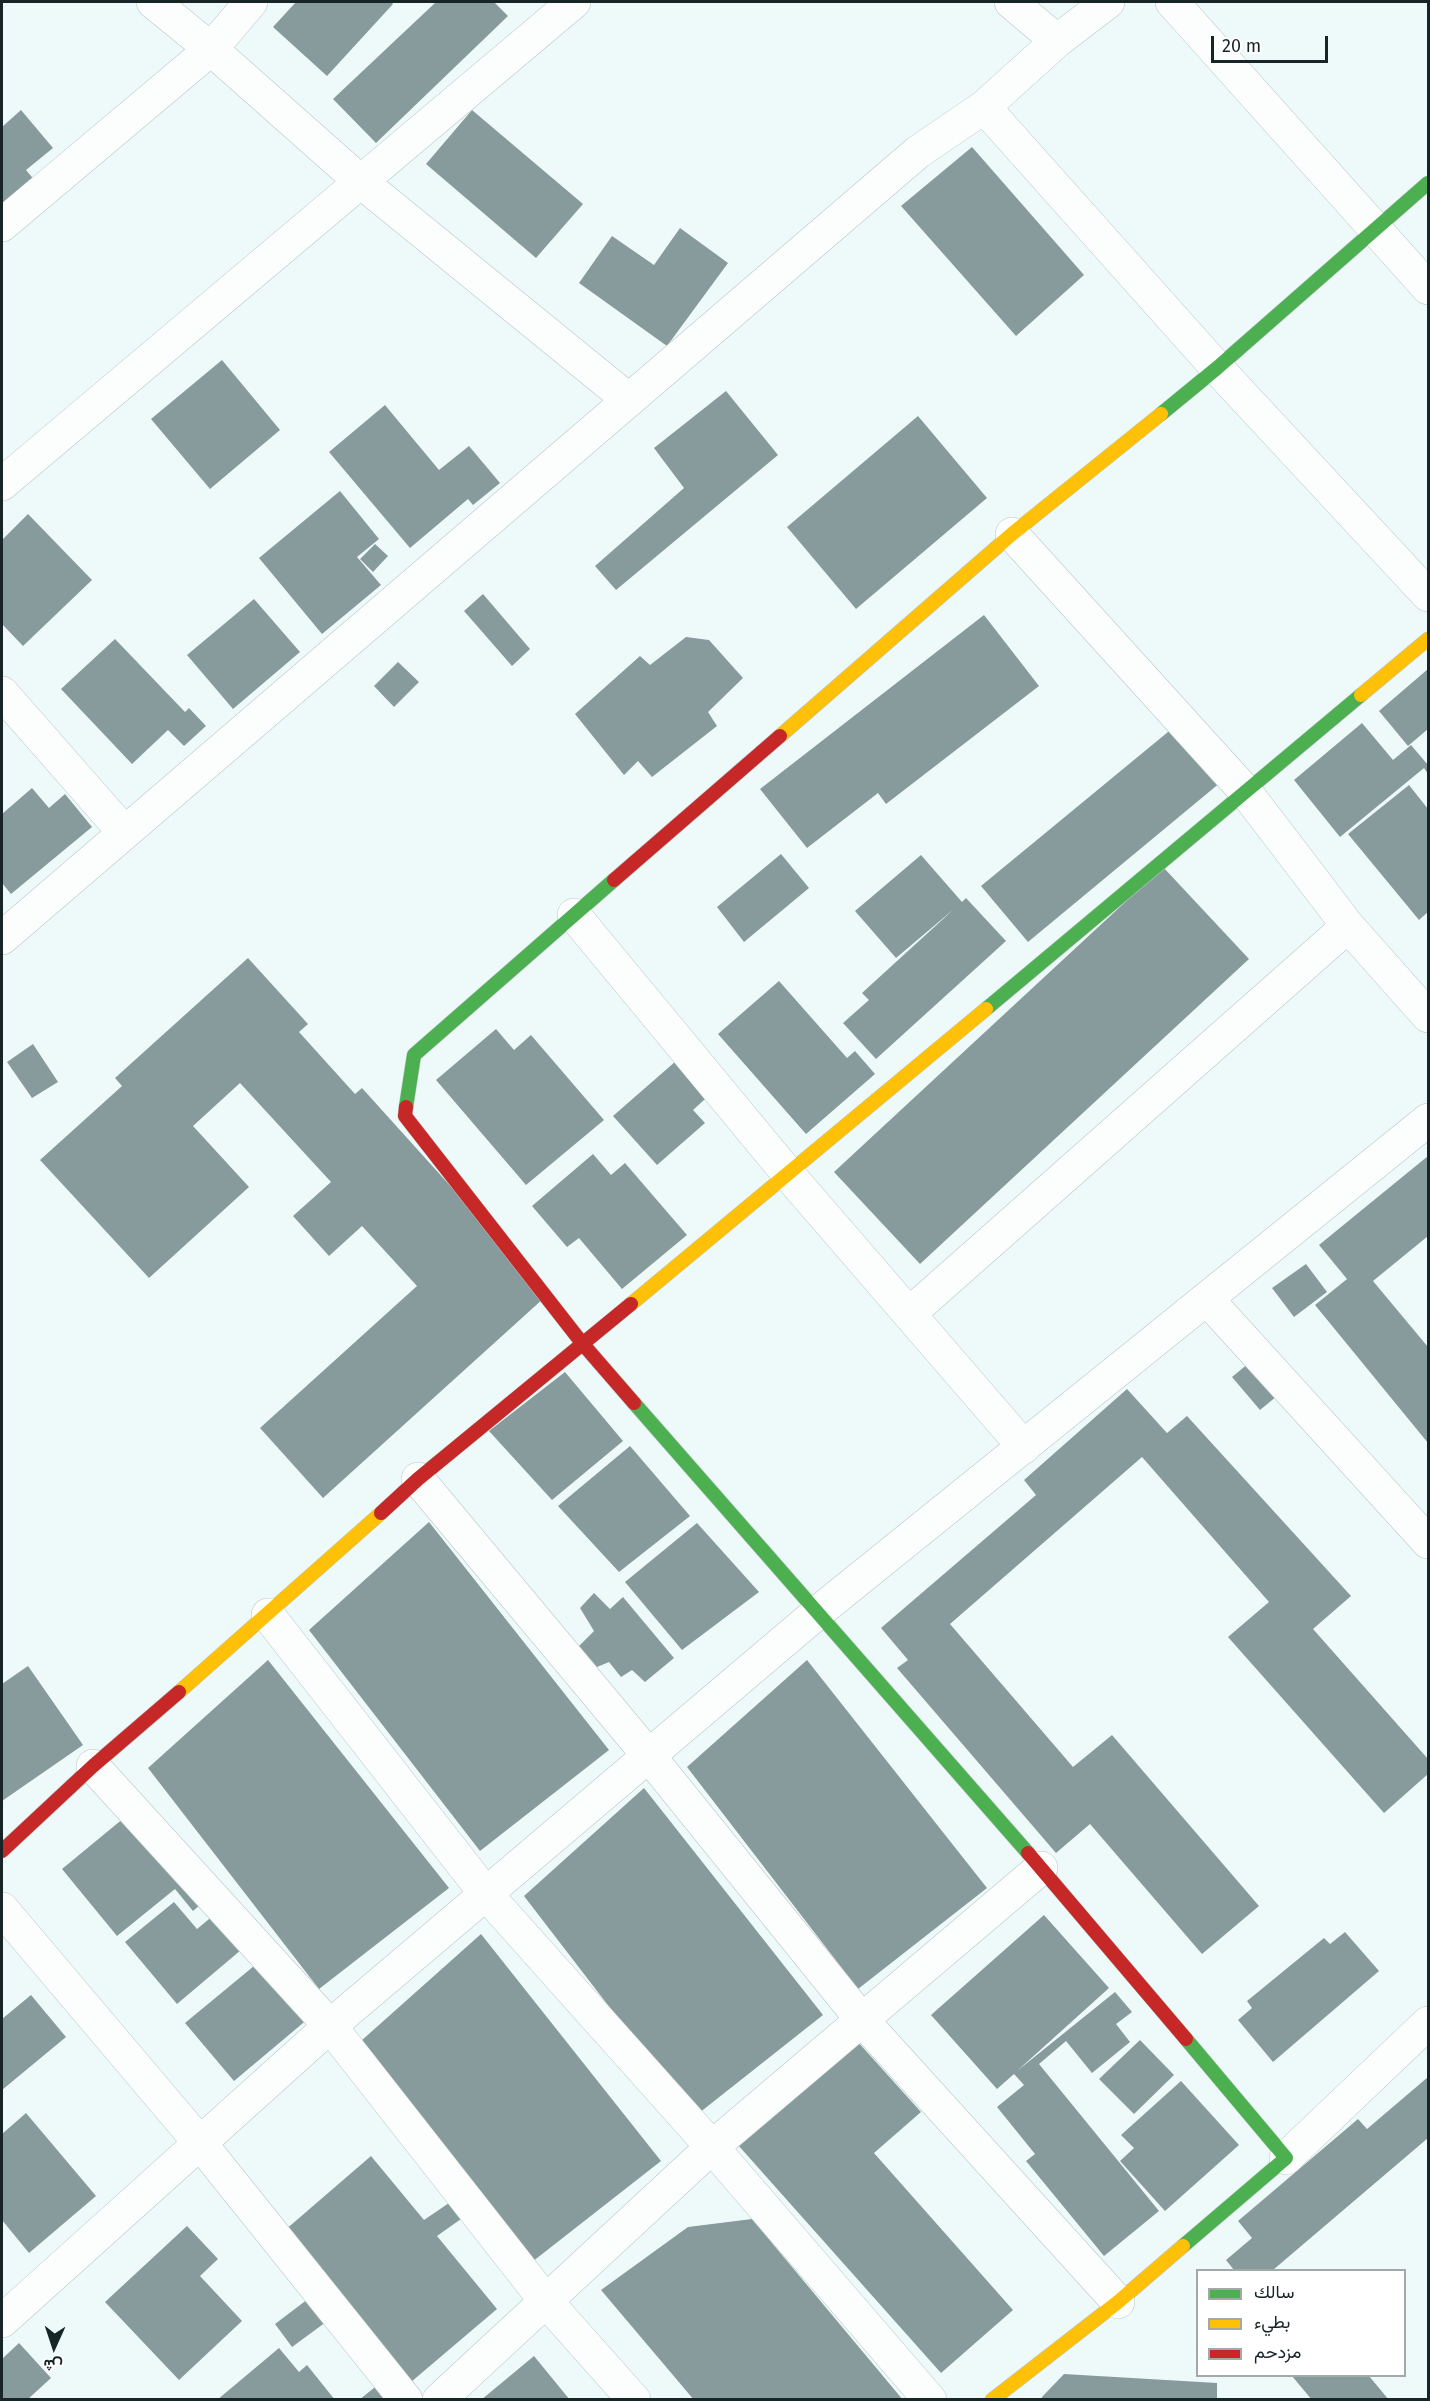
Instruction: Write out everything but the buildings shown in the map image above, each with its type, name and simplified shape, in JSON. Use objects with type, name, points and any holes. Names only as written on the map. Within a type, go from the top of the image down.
[{"type":"street","points":[[153,2],[211,49],[360,181],[629,400]]},
{"type":"street","points":[[2,225],[211,49],[251,2]]},
{"type":"street","points":[[2,484],[574,2]]},
{"type":"street","points":[[1011,2],[1057,41]]},
{"type":"street","points":[[2,938],[918,152],[984,107],[1057,41],[1108,2]]},
{"type":"street","points":[[1172,2],[1428,288]]},
{"type":"street","points":[[984,107],[1217,368],[1428,595]]},
{"type":"street","points":[[1286,2158],[1041,1868],[582,1343],[405,1116],[414,1055],[1012,534],[1217,368],[1428,183]]},
{"type":"street","points":[[1012,534],[1245,791],[1348,926],[1428,1016]]},
{"type":"street","points":[[2,1851],[93,1766],[268,1615],[418,1479],[789,1175],[1428,639]]},
{"type":"street","points":[[2,693],[124,832]]},
{"type":"street","points":[[574,915],[789,1175],[1024,1447]]},
{"type":"street","points":[[909,1314],[1348,926]]},
{"type":"street","points":[[2,2321],[330,2026],[817,1613],[1428,1120]]},
{"type":"street","points":[[1207,1299],[1428,1542]]},
{"type":"street","points":[[418,1479],[649,1756],[862,2020],[1118,2302]]},
{"type":"street","points":[[268,1615],[486,1894],[712,2147],[930,2400]]},
{"type":"street","points":[[93,1766],[330,2026],[545,2300],[634,2400]]},
{"type":"street","points":[[439,2400],[712,2147],[1041,1868]]},
{"type":"street","points":[[2,1909],[200,2142],[406,2400]]},
{"type":"street","points":[[992,2400],[1118,2302],[1286,2158],[1428,2023]]},
{"type":"traffic: fast","points":[[1161,414],[1217,368],[1428,183]]},
{"type":"traffic: fast","points":[[986,1009],[1361,695]]},
{"type":"traffic: fast","points":[[406,1107],[414,1055],[614,880]]},
{"type":"traffic: fast","points":[[634,1403],[1028,1853]]},
{"type":"traffic: fast","points":[[1183,2246],[1286,2158],[1186,2039]]},
{"type":"traffic: slow","points":[[780,736],[1012,534],[1161,414]]},
{"type":"traffic: slow","points":[[1361,695],[1428,639]]},
{"type":"traffic: slow","points":[[631,1304],[986,1009]]},
{"type":"traffic: slow","points":[[179,1692],[381,1513]]},
{"type":"traffic: slow","points":[[992,2400],[1118,2302],[1183,2246]]},
{"type":"traffic: jam","points":[[614,880],[780,736]]},
{"type":"traffic: jam","points":[[406,1107],[405,1116],[582,1343],[634,1403]]},
{"type":"traffic: jam","points":[[381,1513],[418,1479],[631,1304]]},
{"type":"traffic: jam","points":[[2,1851],[93,1766],[179,1692]]},
{"type":"traffic: jam","points":[[1028,1853],[1186,2039]]}]
